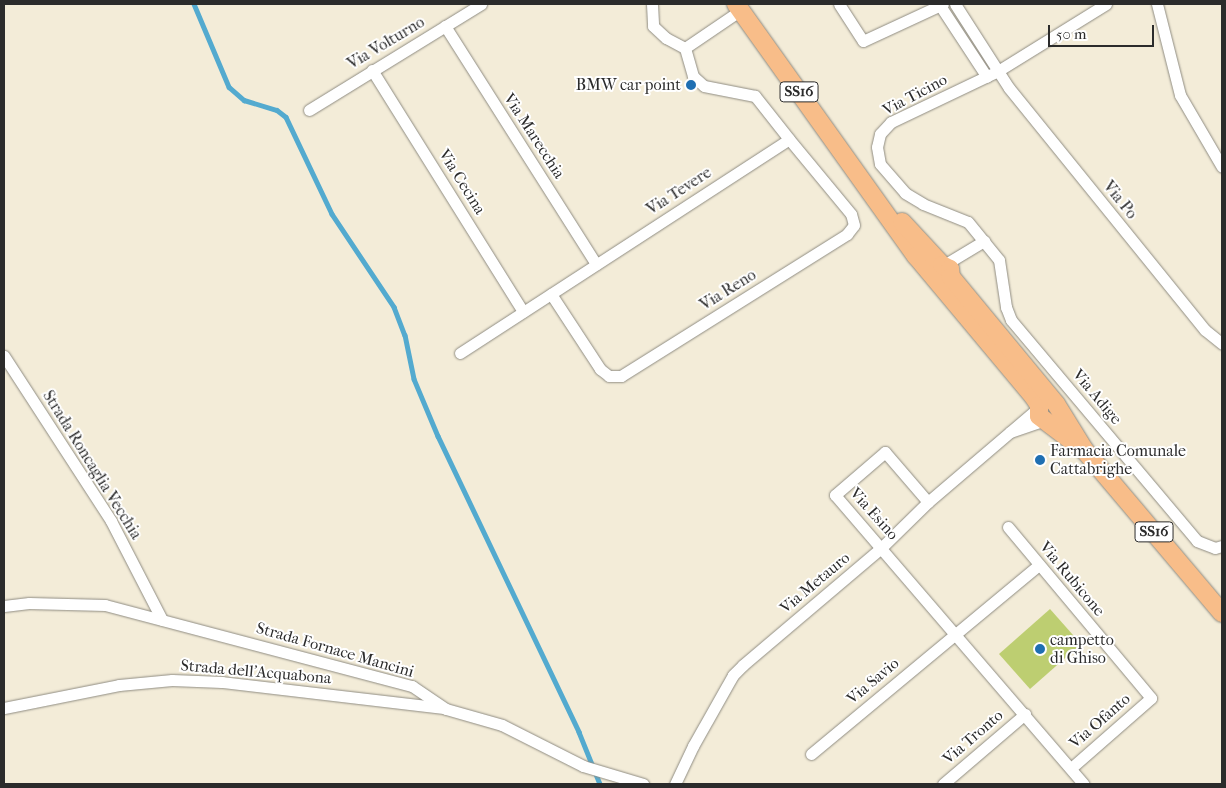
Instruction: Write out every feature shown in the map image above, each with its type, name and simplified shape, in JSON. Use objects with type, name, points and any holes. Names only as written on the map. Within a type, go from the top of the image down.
[{"type":"main road","name":"SS16","points":[[738,7],[862,180],[944,274],[1047,411],[1085,450],[1222,613]]},
{"type":"street","name":"Via Volturno","points":[[309,110],[481,4]]},
{"type":"street","points":[[652,4],[653,26],[666,38],[686,48],[693,76],[704,86],[754,96],[789,139]]},
{"type":"street","points":[[839,4],[863,41],[941,4],[987,77]]},
{"type":"street","name":"Via Po","points":[[955,4],[998,71],[1199,322],[1222,344]]},
{"type":"street","name":"Via Ticino","points":[[984,241],[968,222],[923,204],[905,192],[880,164],[877,147],[880,134],[891,122],[998,71],[1106,4]]},
{"type":"street","points":[[1157,4],[1180,95],[1222,167]]},
{"type":"street","points":[[686,48],[738,7]]},
{"type":"street","name":"Via Marecchia","points":[[445,26],[596,264]]},
{"type":"street","name":"Via Cecina","points":[[372,70],[523,312]]},
{"type":"street","name":"Via Tevere","points":[[460,353],[789,139]]},
{"type":"street","name":"Via Reno","points":[[551,294],[600,369],[609,376],[621,376],[847,234],[854,225],[851,214],[789,139]]},
{"type":"street","points":[[944,274],[984,241]]},
{"type":"street","name":"Via Adige","points":[[984,241],[999,260],[1006,307],[1011,320],[1197,541],[1215,548],[1222,546]]},
{"type":"street","name":"Strada Roncaglia Vecchia","points":[[4,356],[111,521],[162,620]]},
{"type":"street","name":"Via Metauro","points":[[675,784],[733,675],[882,547],[928,502],[1009,433],[1047,411]]},
{"type":"street","name":"Via Esino","points":[[928,502],[885,452],[835,495],[882,547],[1084,784]]},
{"type":"street","name":"Via Rubicone","points":[[1008,527],[1151,698]]},
{"type":"street","name":"Via Savio","points":[[811,754],[1038,565]]},
{"type":"street","name":"Strada Fornace Mancini","points":[[4,606],[29,603],[105,605],[412,686],[446,709],[502,725],[583,766],[643,784]]},
{"type":"street","name":"Strada dell'Acquabona","points":[[4,708],[119,686],[172,680],[222,682],[446,709]]},
{"type":"street","name":"Via Ofanto","points":[[1071,768],[1151,698]]},
{"type":"street","name":"Via Tronto","points":[[943,784],[1025,714]]},
{"type":"green space","name":"campetto di Ghiso","points":[[1050,609],[1081,644],[1030,689],[999,654]]},
{"type":"waterway","points":[[194,4],[229,87],[244,100],[277,110],[286,117],[332,214],[394,307],[405,335],[414,379],[438,436],[579,732],[600,784]]},
{"type":"place","name":"BMW car point","points":[[691,85]]},
{"type":"place","name":"Farmacia Comunale Cattabrighe","points":[[1040,460]]},
{"type":"place","name":"campetto di Ghiso","points":[[1040,649]]}]
